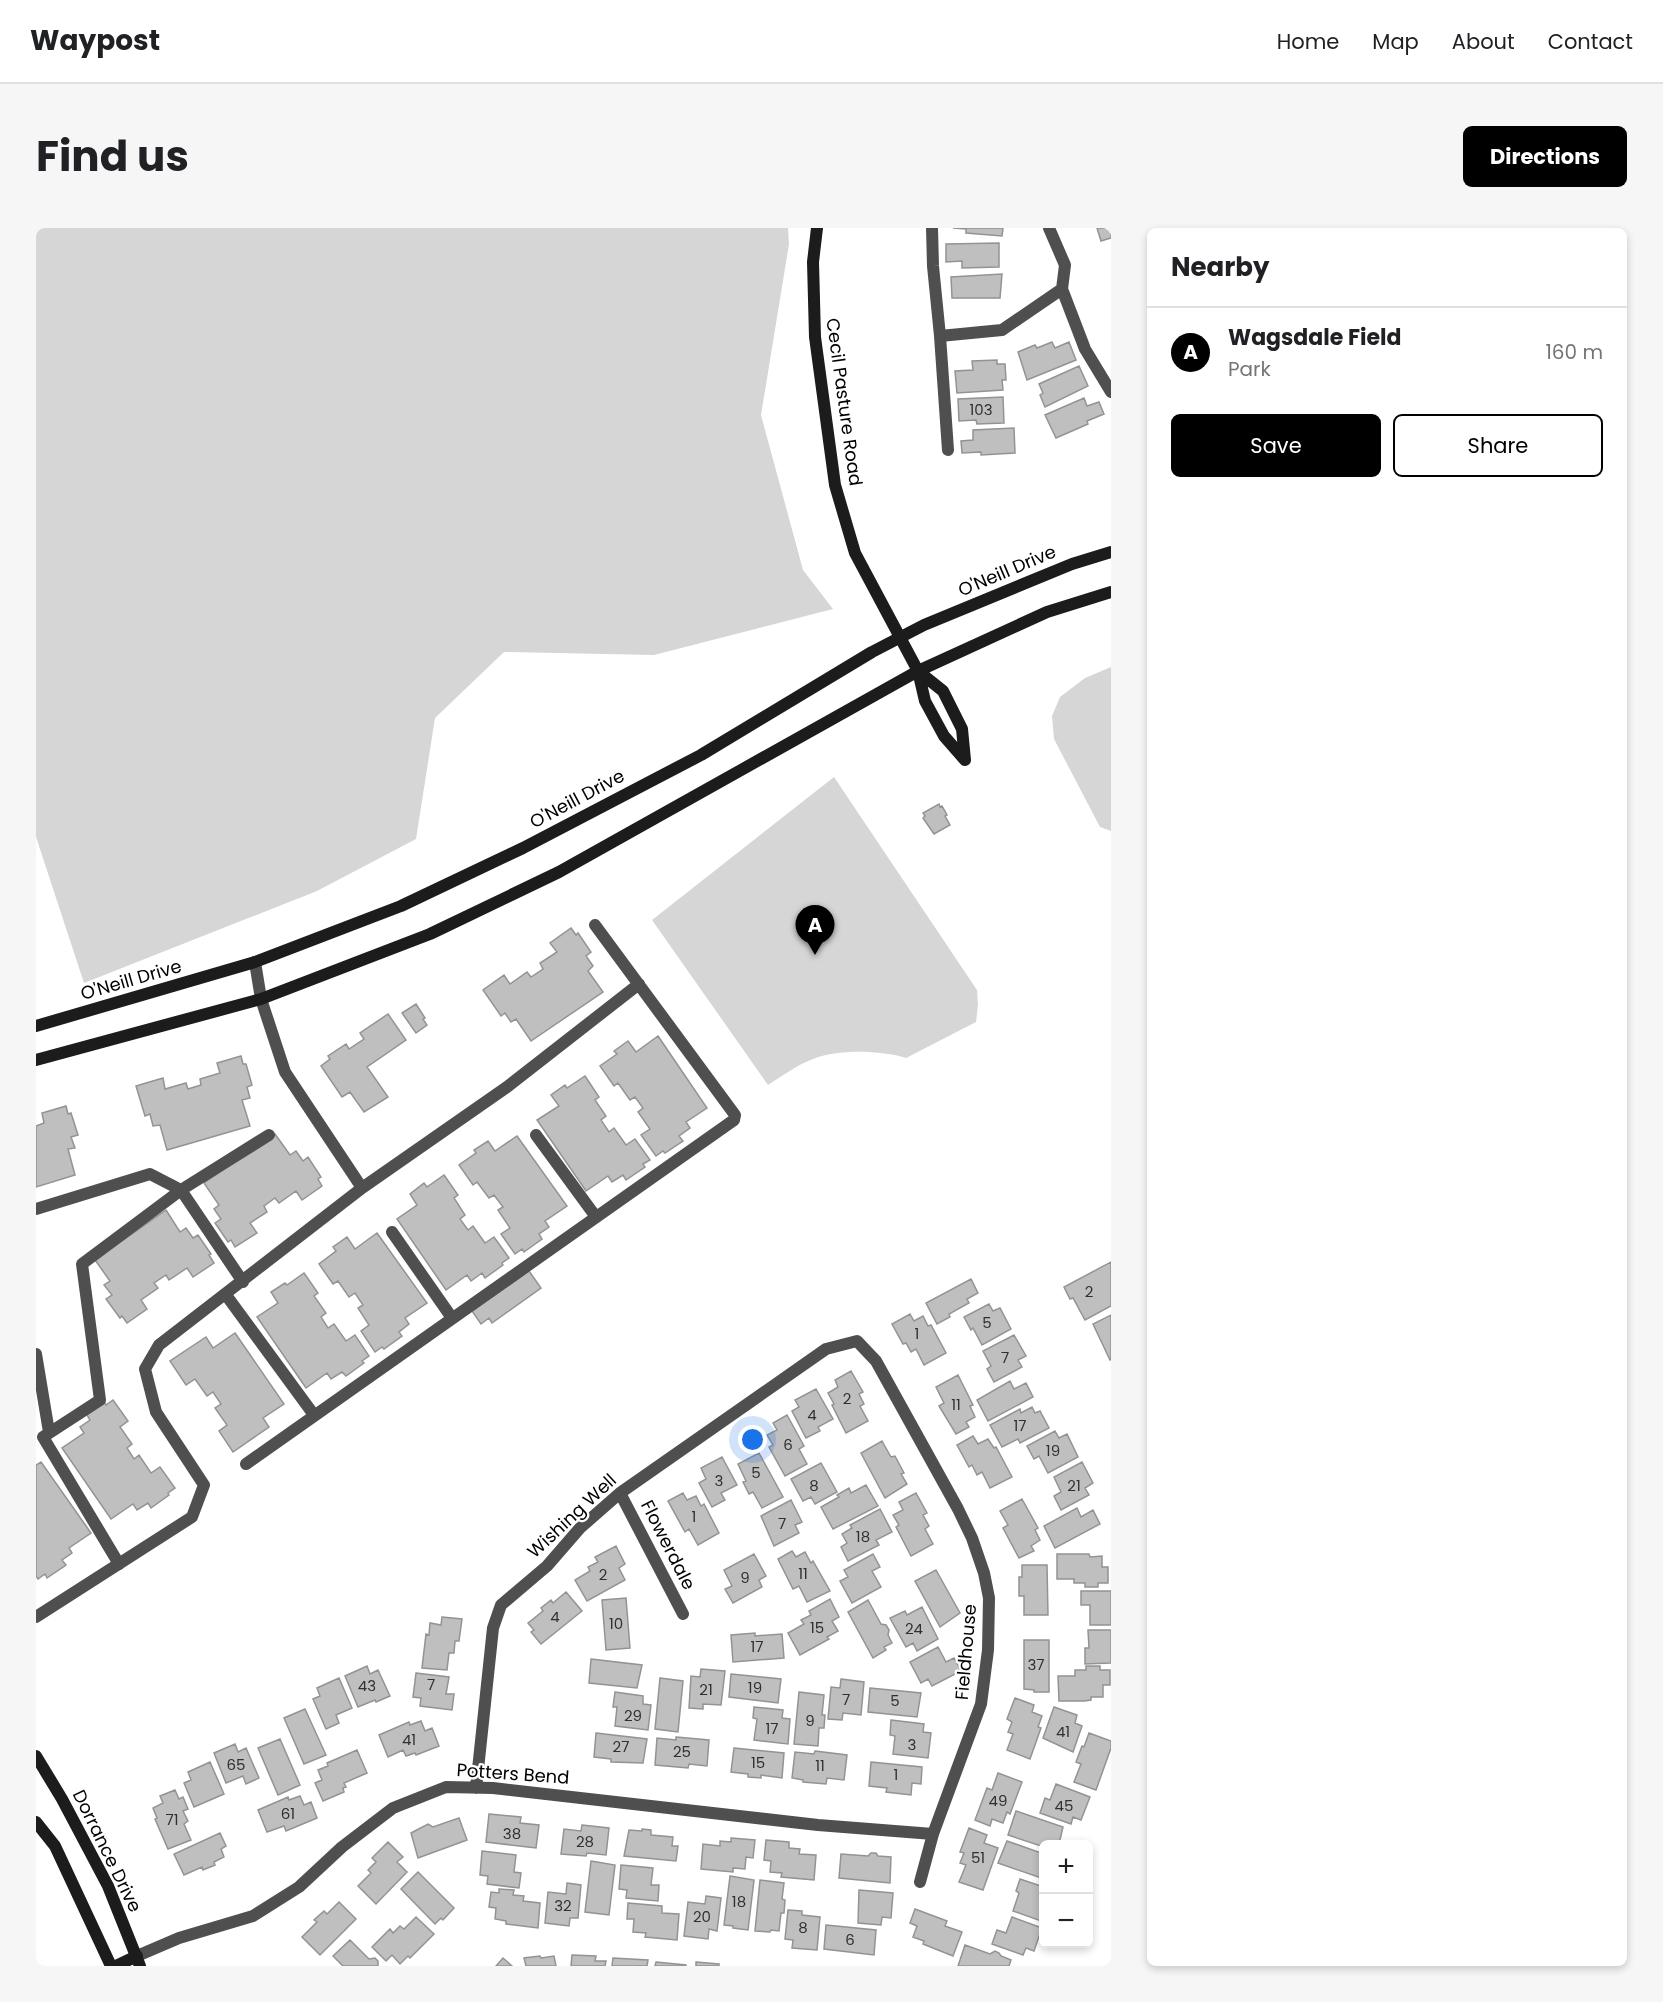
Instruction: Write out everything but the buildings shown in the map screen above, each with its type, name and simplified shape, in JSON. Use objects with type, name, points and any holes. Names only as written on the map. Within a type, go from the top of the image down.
[{"type":"main road","name":"Cecil Pasture Road","points":[[817,228],[813,262],[815,337],[835,485],[855,553],[918,672],[925,701],[944,736],[965,760],[962,729],[943,691],[918,672]]},
{"type":"main road","name":"O'Neill Drive","points":[[36,1026],[255,962],[401,906],[523,848],[701,755],[872,652],[924,625],[1071,564],[1111,552]]},
{"type":"main road","points":[[36,1060],[261,999],[430,934],[559,872],[918,672],[1047,612],[1111,592]]},
{"type":"main road","name":"Dorrance Drive","points":[[36,1756],[62,1799],[108,1886],[138,1961]]},
{"type":"main road","points":[[36,1822],[55,1846],[111,1966]]},
{"type":"main road","points":[[116,1966],[138,1961]]},
{"type":"street","points":[[932,228],[948,450]]},
{"type":"street","points":[[1049,228],[1065,265],[1062,289],[1085,349],[1111,392]]},
{"type":"street","points":[[940,336],[1002,330],[1062,289]]},
{"type":"street","points":[[246,1464],[735,1118],[595,925]]},
{"type":"street","points":[[255,962],[261,999],[285,1072],[362,1188]]},
{"type":"street","points":[[36,1617],[192,1517],[204,1485],[156,1413],[146,1369],[159,1346],[362,1188],[507,1087],[639,984]]},
{"type":"street","points":[[43,1437],[100,1400],[82,1264],[181,1190],[269,1135]]},
{"type":"street","points":[[536,1135],[596,1217]]},
{"type":"street","points":[[36,1209],[150,1174],[181,1190],[243,1282]]},
{"type":"street","points":[[392,1232],[452,1317]]},
{"type":"street","points":[[226,1295],[314,1415]]},
{"type":"street","name":"Wishing Well","points":[[476,1788],[493,1628],[501,1605],[547,1566],[580,1528],[620,1493],[826,1349],[857,1341]]},
{"type":"street","name":"Fieldhouse","points":[[857,1341],[876,1361],[958,1509],[972,1538],[990,1598],[988,1650],[981,1704],[933,1834],[920,1882]]},
{"type":"street","points":[[36,1354],[43,1437],[119,1564]]},
{"type":"street","name":"Flowerdale","points":[[620,1493],[683,1614]]},
{"type":"street","name":"Potters Bend","points":[[138,1961],[179,1938],[253,1916],[299,1887],[342,1847],[393,1808],[446,1787],[644,1804],[818,1825],[933,1834]]},
{"type":"shaded area","points":[[36,228],[788,228],[789,244],[761,415],[803,570],[833,609],[654,655],[504,652],[435,718],[416,839],[317,891],[84,983],[36,837]]},
{"type":"shaded area","points":[[1111,667],[1111,831],[1100,827],[1054,739],[1052,716],[1060,697],[1085,678]]},
{"type":"shaded area","points":[[834,777],[977,990],[976,1022],[906,1058],[872,1052],[846,1052],[823,1056],[807,1061],[768,1085],[652,920]]},
{"type":"place","name":"Wagsdale Field","points":[[815,955]]}]
